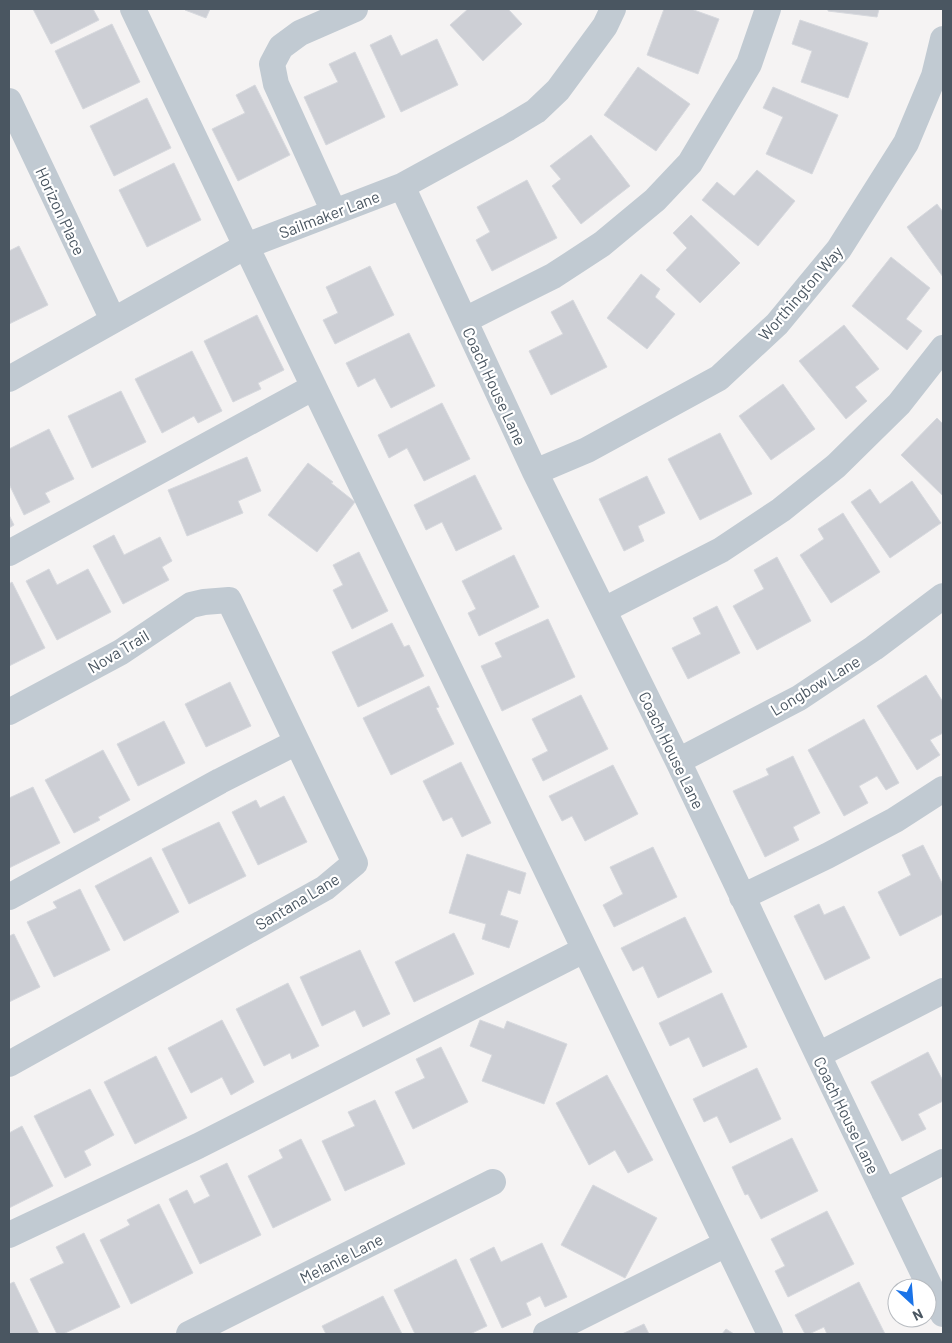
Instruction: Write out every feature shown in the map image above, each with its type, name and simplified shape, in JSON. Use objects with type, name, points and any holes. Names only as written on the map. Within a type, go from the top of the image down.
[{"type":"street","points":[[133,9],[770,1334]]},
{"type":"street","points":[[334,212],[276,84],[272,64],[281,47],[300,33],[355,9]]},
{"type":"street","name":"Sailmaker Lane","points":[[9,379],[246,246],[402,186],[536,111],[558,90],[605,26],[613,9]]},
{"type":"street","points":[[464,319],[552,276],[602,244],[655,200],[690,164],[705,139],[749,64],[768,9]]},
{"type":"street","name":"Worthington Way","points":[[535,472],[587,450],[719,378],[777,324],[839,249],[906,143],[934,76],[943,39]]},
{"type":"street","name":"Horizon Place","points":[[9,101],[113,320]]},
{"type":"street","name":"Coach House Lane","points":[[402,186],[535,472],[678,761],[943,1314]]},
{"type":"street","points":[[604,610],[720,550],[781,510],[836,466],[899,404],[943,348]]},
{"type":"street","points":[[9,552],[314,387]]},
{"type":"street","name":"Longbow Lane","points":[[678,761],[799,698],[874,648],[943,596]]},
{"type":"street","name":"Nova Trail","points":[[9,712],[121,652],[191,606],[204,602],[229,600]]},
{"type":"street","name":"Santana Lane","points":[[9,1064],[325,888],[355,864],[229,600]]},
{"type":"street","points":[[9,897],[220,781],[297,742]]},
{"type":"street","points":[[742,897],[827,856],[895,820],[943,789]]},
{"type":"street","points":[[9,1235],[198,1146],[584,950]]},
{"type":"street","points":[[818,1055],[943,991]]},
{"type":"street","points":[[884,1192],[943,1162]]},
{"type":"street","name":"Melanie Lane","points":[[188,1334],[493,1182]]},
{"type":"street","points":[[546,1334],[726,1244]]},
{"type":"building","points":[[33,9],[93,9],[99,20],[51,44]]},
{"type":"building","points":[[186,9],[210,9],[206,18]]},
{"type":"building","points":[[468,9],[508,9],[522,24],[483,61],[450,25]]},
{"type":"building","points":[[664,9],[691,9],[719,19],[698,74],[647,55]]},
{"type":"building","points":[[828,9],[879,9],[877,17],[828,11]]},
{"type":"building","points":[[800,20],[868,43],[848,98],[801,82],[812,51],[792,44]]},
{"type":"building","points":[[112,24],[140,82],[83,109],[55,51]]},
{"type":"building","points":[[391,35],[401,56],[437,39],[458,85],[401,112],[370,45]]},
{"type":"building","points":[[355,52],[385,117],[326,145],[304,97],[338,82],[329,64]]},
{"type":"building","points":[[638,67],[690,104],[656,151],[604,115]]},
{"type":"building","points":[[255,85],[290,155],[238,181],[212,129],[245,113],[236,95]]},
{"type":"building","points":[[773,87],[838,115],[812,174],[766,154],[783,117],[763,108]]},
{"type":"building","points":[[147,98],[171,148],[114,176],[90,126]]},
{"type":"building","points":[[591,135],[630,186],[581,224],[552,186],[561,179],[550,166]]},
{"type":"building","points":[[174,163],[201,220],[147,247],[119,190]]},
{"type":"building","points":[[757,170],[795,201],[758,246],[702,200],[717,182],[734,196]]},
{"type":"building","points":[[527,180],[557,238],[492,271],[476,240],[490,232],[477,207]]},
{"type":"building","points":[[937,204],[943,212],[943,277],[907,227]]},
{"type":"building","points":[[691,215],[740,263],[700,303],[666,270],[687,248],[673,233]]},
{"type":"building","points":[[19,246],[48,305],[9,324],[9,251]]},
{"type":"building","points":[[891,257],[930,288],[906,319],[922,331],[907,350],[852,306]]},
{"type":"building","points":[[370,266],[394,315],[335,344],[323,320],[338,313],[326,287]]},
{"type":"building","points":[[641,274],[660,289],[655,297],[675,314],[647,349],[607,318]]},
{"type":"building","points":[[573,300],[607,367],[551,395],[529,351],[563,334],[551,312]]},
{"type":"building","points":[[257,315],[284,370],[258,383],[261,389],[233,402],[204,341]]},
{"type":"building","points":[[844,325],[879,369],[855,387],[867,401],[846,419],[799,361]]},
{"type":"building","points":[[409,333],[435,386],[391,408],[375,378],[358,387],[346,363]]},
{"type":"building","points":[[192,351],[222,411],[198,423],[194,416],[162,433],[135,379]]},
{"type":"building","points":[[783,384],[815,429],[771,460],[739,416]]},
{"type":"building","points":[[121,391],[146,442],[92,468],[68,416]]},
{"type":"building","points":[[442,403],[470,459],[424,481],[407,448],[389,458],[378,435]]},
{"type":"building","points":[[937,418],[943,424],[943,496],[901,455]]},
{"type":"building","points":[[49,429],[74,479],[45,493],[50,502],[24,515],[9,484],[9,449]]},
{"type":"building","points":[[720,433],[752,494],[700,520],[668,459]]},
{"type":"building","points":[[247,457],[261,491],[238,501],[243,513],[187,536],[168,490]]},
{"type":"building","points":[[308,463],[355,502],[317,552],[268,515]]},
{"type":"building","points":[[475,475],[502,529],[456,551],[442,522],[426,530],[414,505]]},
{"type":"building","points":[[647,476],[665,513],[638,526],[644,541],[624,551],[599,499]]},
{"type":"building","points":[[912,481],[941,523],[890,558],[851,502],[870,489],[880,504]]},
{"type":"building","points":[[843,513],[880,572],[831,603],[800,555],[824,539],[818,529]]},
{"type":"building","points":[[9,515],[14,525],[9,528]]},
{"type":"building","points":[[114,535],[124,555],[160,537],[172,561],[162,567],[169,580],[123,604],[93,546]]},
{"type":"building","points":[[359,552],[388,611],[352,629],[333,590],[343,585],[333,565]]},
{"type":"building","points":[[514,555],[539,607],[479,636],[468,613],[476,609],[462,581]]},
{"type":"building","points":[[777,557],[811,621],[757,650],[733,606],[764,589],[754,570]]},
{"type":"building","points":[[49,569],[57,585],[88,569],[111,612],[57,640],[26,581]]},
{"type":"building","points":[[12,582],[45,648],[9,666],[9,584]]},
{"type":"building","points":[[717,606],[740,653],[688,679],[672,648],[701,634],[693,618]]},
{"type":"building","points":[[548,619],[575,677],[502,711],[481,666],[502,657],[495,643]]},
{"type":"building","points":[[392,623],[404,647],[409,645],[424,676],[358,707],[332,652]]},
{"type":"building","points":[[926,675],[943,702],[943,733],[930,740],[940,755],[917,770],[877,706]]},
{"type":"building","points":[[230,682],[251,726],[206,747],[185,704]]},
{"type":"building","points":[[429,686],[439,707],[436,708],[454,744],[391,775],[363,718]]},
{"type":"building","points":[[581,695],[608,749],[543,781],[532,759],[548,751],[532,719]]},
{"type":"building","points":[[864,719],[899,783],[886,790],[877,776],[859,786],[868,803],[844,816],[808,750]]},
{"type":"building","points":[[164,721],[185,763],[138,786],[117,744]]},
{"type":"building","points":[[103,750],[130,800],[98,817],[100,820],[74,833],[45,780]]},
{"type":"building","points":[[793,756],[820,813],[793,827],[799,840],[765,857],[733,791],[769,775],[766,769]]},
{"type":"building","points":[[461,762],[491,823],[462,837],[452,817],[443,821],[423,781]]},
{"type":"building","points":[[613,765],[638,814],[585,841],[572,816],[562,821],[549,796]]},
{"type":"building","points":[[33,787],[60,843],[9,868],[9,798]]},
{"type":"building","points":[[284,796],[307,842],[258,865],[232,812],[256,800],[260,808]]},
{"type":"building","points":[[219,822],[246,876],[189,904],[162,849]]},
{"type":"building","points":[[923,845],[943,885],[943,914],[900,936],[878,892],[911,875],[902,855]]},
{"type":"building","points":[[653,847],[677,897],[614,927],[603,905],[623,894],[610,867]]},
{"type":"building","points":[[467,854],[526,873],[520,894],[508,890],[500,915],[518,921],[509,948],[482,939],[486,924],[449,913]]},
{"type":"building","points":[[151,857],[179,912],[124,941],[95,886]]},
{"type":"building","points":[[80,889],[110,950],[54,977],[27,922],[57,908],[53,902]]},
{"type":"building","points":[[819,904],[824,915],[844,906],[870,958],[825,980],[794,916]]},
{"type":"building","points":[[685,917],[712,972],[658,998],[643,966],[633,971],[621,948]]},
{"type":"building","points":[[454,933],[474,974],[414,1002],[395,962]]},
{"type":"building","points":[[14,934],[40,987],[9,1002],[9,936]]},
{"type":"building","points":[[360,950],[390,1014],[363,1027],[355,1010],[322,1026],[300,977]]},
{"type":"building","points":[[288,983],[319,1046],[292,1059],[290,1053],[264,1066],[236,1009]]},
{"type":"building","points":[[722,993],[747,1047],[703,1067],[689,1037],[670,1046],[659,1023]]},
{"type":"building","points":[[222,1020],[254,1082],[231,1095],[222,1077],[191,1093],[168,1048]]},
{"type":"building","points":[[480,1020],[504,1029],[507,1021],[567,1044],[544,1104],[482,1081],[492,1055],[470,1046]]},
{"type":"building","points":[[441,1047],[468,1102],[413,1129],[395,1092],[425,1078],[416,1059]]},
{"type":"building","points":[[928,1052],[943,1081],[943,1101],[918,1114],[926,1129],[902,1141],[871,1082]]},
{"type":"building","points":[[156,1056],[187,1118],[135,1144],[104,1082]]},
{"type":"building","points":[[757,1068],[781,1119],[730,1143],[717,1116],[704,1122],[693,1099]]},
{"type":"building","points":[[607,1075],[653,1160],[628,1173],[615,1150],[589,1165],[556,1103]]},
{"type":"building","points":[[90,1089],[114,1135],[84,1151],[91,1165],[65,1178],[34,1116]]},
{"type":"building","points":[[375,1100],[405,1164],[345,1191],[322,1141],[355,1126],[348,1112]]},
{"type":"building","points":[[22,1126],[53,1186],[9,1208],[9,1133]]},
{"type":"building","points":[[792,1138],[818,1191],[761,1219],[748,1194],[745,1195],[732,1167]]},
{"type":"building","points":[[301,1139],[331,1200],[273,1228],[248,1176],[283,1158],[279,1150]]},
{"type":"building","points":[[227,1163],[261,1235],[200,1264],[169,1199],[187,1190],[194,1204],[210,1196],[200,1176]]},
{"type":"building","points":[[593,1185],[657,1218],[625,1278],[561,1245]]},
{"type":"building","points":[[159,1204],[193,1273],[131,1304],[100,1240],[130,1225],[127,1220]]},
{"type":"building","points":[[827,1211],[854,1264],[788,1297],[775,1271],[785,1266],[771,1239]]},
{"type":"building","points":[[84,1233],[120,1307],[63,1334],[57,1334],[30,1279],[64,1263],[56,1247]]},
{"type":"building","points":[[542,1243],[567,1297],[545,1307],[540,1296],[526,1303],[531,1315],[502,1328],[470,1259],[494,1247],[501,1262]]},
{"type":"building","points":[[456,1259],[487,1326],[470,1334],[415,1334],[394,1290]]},
{"type":"building","points":[[14,1282],[39,1334],[9,1334],[9,1284]]},
{"type":"building","points":[[859,1282],[885,1334],[827,1334],[824,1327],[805,1334],[795,1315]]},
{"type":"building","points":[[383,1296],[402,1334],[326,1334],[322,1326]]},
{"type":"building","points":[[644,1324],[649,1334],[622,1334]]},
{"type":"building","points":[[726,1329],[734,1334],[722,1334]]}]
